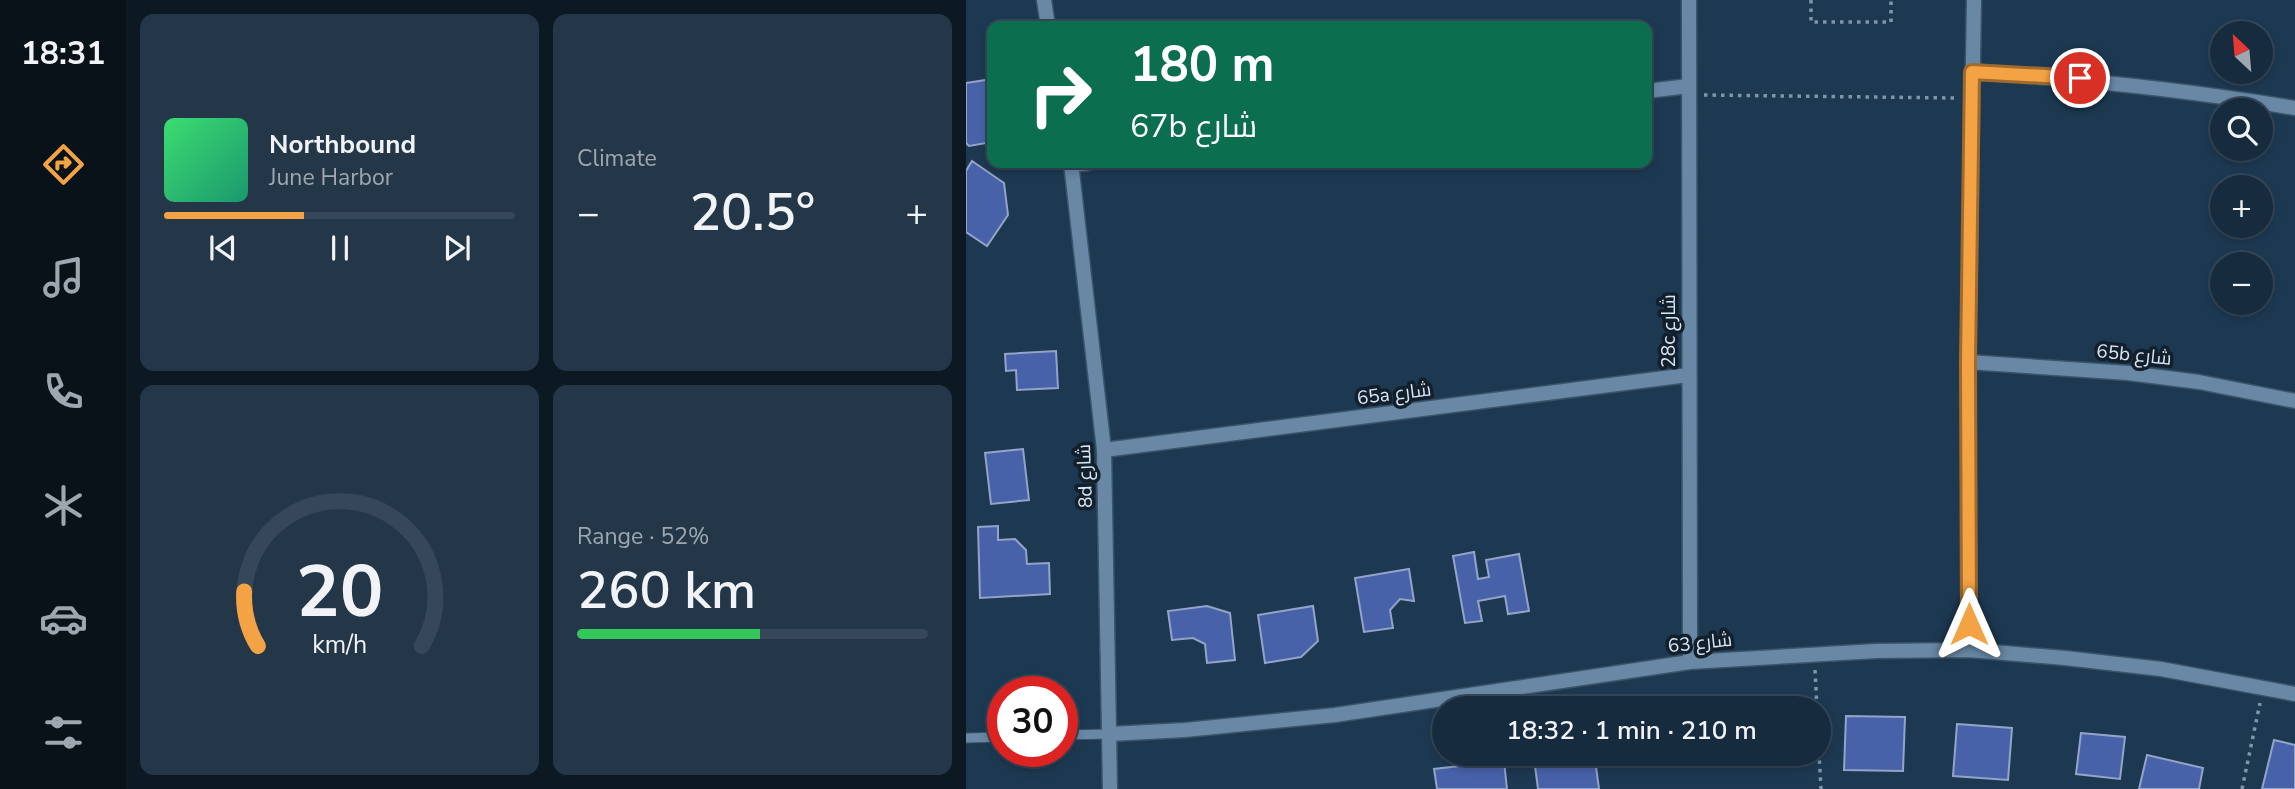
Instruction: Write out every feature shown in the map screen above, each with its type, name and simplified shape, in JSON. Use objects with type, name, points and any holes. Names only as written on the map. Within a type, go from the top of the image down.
[{"type":"street","points":[[1044,0],[1047,21]]},
{"type":"street","name":"28c شارع","points":[[1689,0],[1690,663]]},
{"type":"street","points":[[1969,650],[1968,362],[1974,0]]},
{"type":"street","points":[[1972,72],[2080,78],[2295,108]]},
{"type":"street","points":[[1652,91],[1689,90]]},
{"type":"street","name":"8d شارع","points":[[1071,168],[1104,450],[1110,789]]},
{"type":"street","name":"65b شارع","points":[[1968,362],[2127,373],[2199,382],[2295,401]]},
{"type":"street","name":"65a شارع","points":[[1104,450],[1688,375]]},
{"type":"street","name":"شارع 63","points":[[1111,734],[1223,727],[1335,715],[1690,663],[1814,654],[1969,650],[2161,669],[2295,694]]},
{"type":"lane","points":[[1078,735],[1111,734]]},
{"type":"lane","points":[[966,737],[987,737]]},
{"type":"path","points":[[1811,0],[1811,22],[1891,22],[1891,0]]},
{"type":"path","points":[[1689,90],[1971,98]]},
{"type":"path","points":[[1814,654],[1816,696]]},
{"type":"path","points":[[2242,789],[2263,688]]},
{"type":"path","points":[[1820,766],[1821,789]]},
{"type":"building","points":[[987,80],[987,143],[969,146],[966,143],[966,83]]},
{"type":"building","points":[[972,161],[1004,183],[1008,215],[987,246],[966,232],[966,171]]},
{"type":"building","points":[[1056,351],[1058,388],[1017,390],[1016,370],[1006,371],[1005,354]]},
{"type":"building","points":[[1023,449],[1029,500],[991,504],[985,453]]},
{"type":"building","points":[[998,526],[998,540],[1015,539],[1026,550],[1027,564],[1049,563],[1050,594],[980,598],[978,527]]},
{"type":"building","points":[[1474,552],[1478,579],[1489,577],[1486,560],[1519,554],[1529,611],[1508,614],[1505,596],[1478,601],[1482,621],[1465,623],[1453,556]]},
{"type":"building","points":[[1409,569],[1414,601],[1400,599],[1390,610],[1393,628],[1364,632],[1355,578]]},
{"type":"building","points":[[1207,606],[1230,613],[1235,660],[1207,663],[1205,644],[1193,638],[1172,640],[1168,611]]},
{"type":"building","points":[[1313,606],[1318,641],[1301,657],[1265,663],[1258,615]]},
{"type":"building","points":[[1846,716],[1905,717],[1903,771],[1844,770]]},
{"type":"building","points":[[1957,724],[2012,728],[2008,780],[1953,776]]},
{"type":"building","points":[[2081,733],[2125,737],[2120,779],[2076,774]]},
{"type":"building","points":[[2274,740],[2295,745],[2295,789],[2262,789]]},
{"type":"building","points":[[2147,755],[2203,768],[2199,789],[2139,789]]},
{"type":"building","points":[[1505,766],[1507,789],[1437,789],[1434,769]]},
{"type":"building","points":[[1535,766],[1596,766],[1599,789],[1538,789]]},
{"type":"route","points":[[1969,624],[1968,362],[1972,72],[2080,78]]}]
